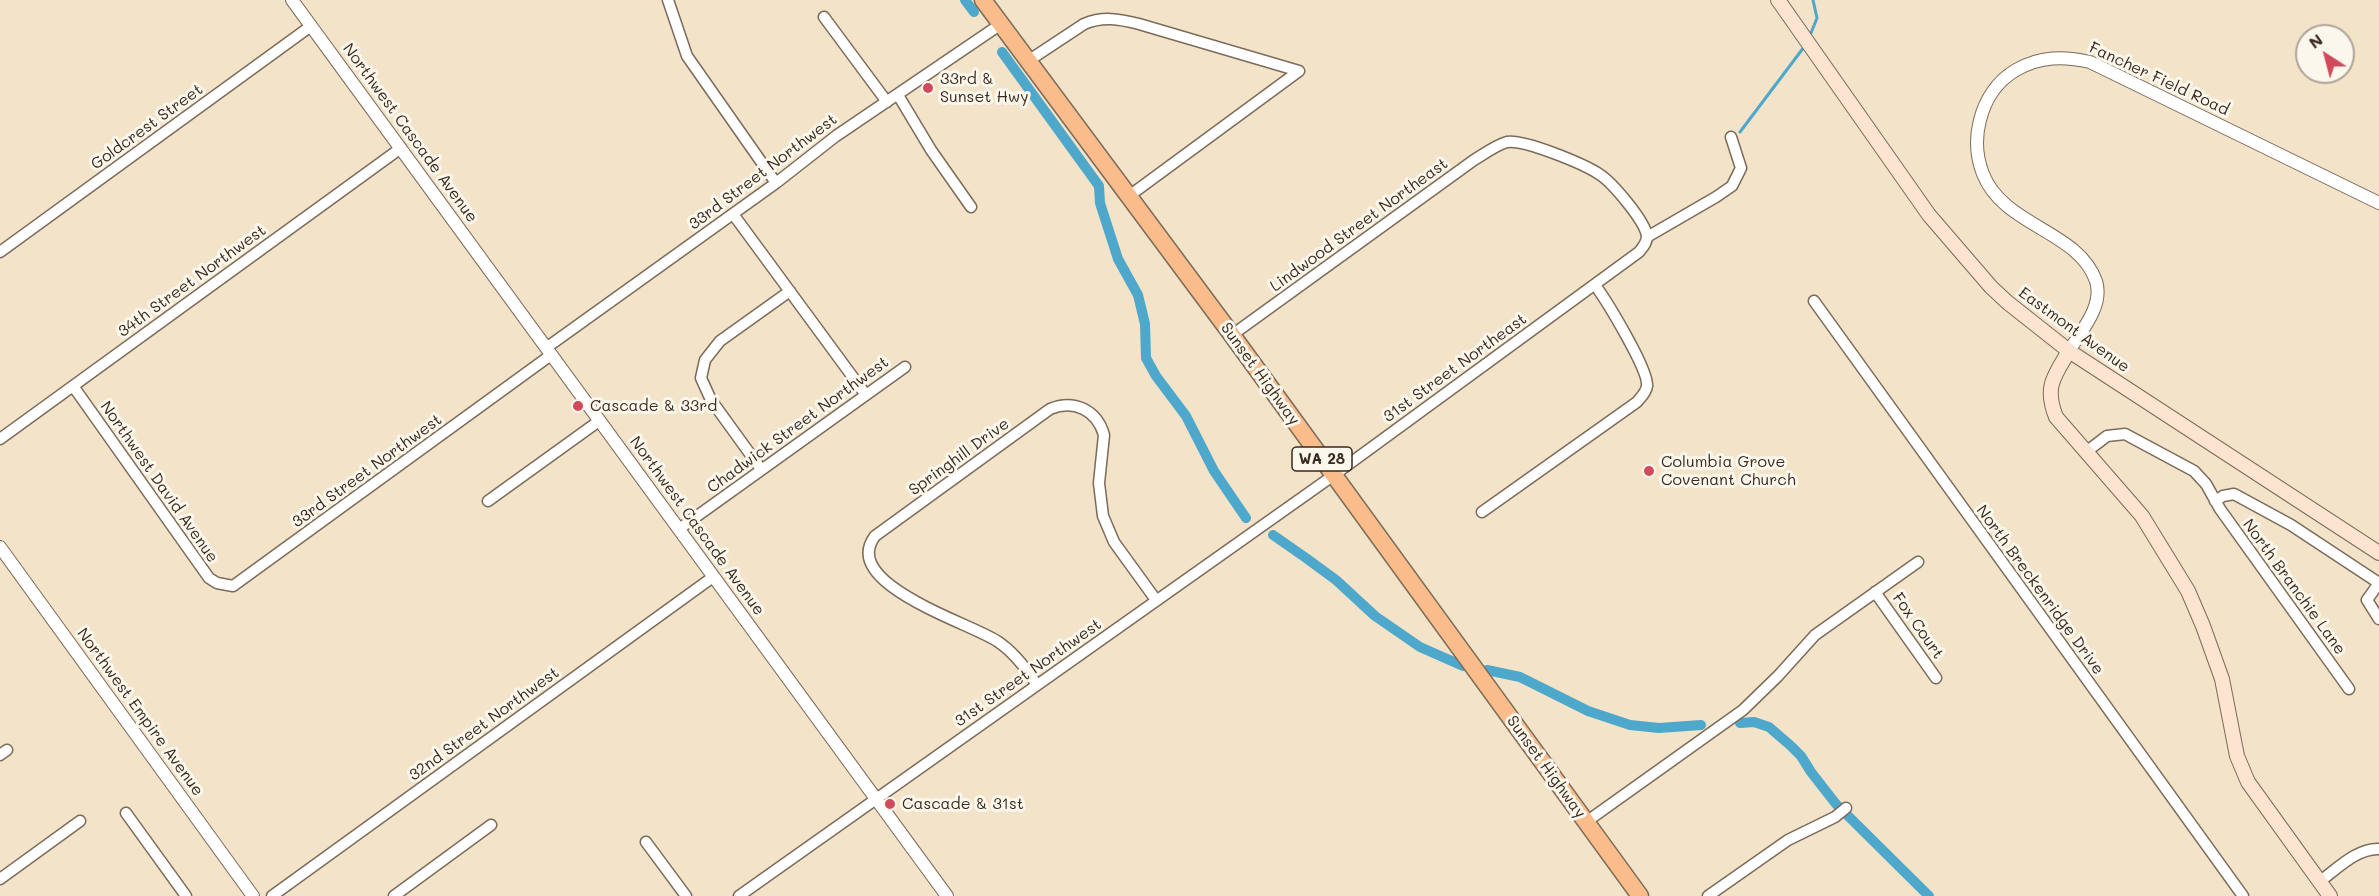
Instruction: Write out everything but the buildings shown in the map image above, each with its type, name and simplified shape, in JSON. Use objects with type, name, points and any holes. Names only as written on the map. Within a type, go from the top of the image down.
[{"type":"highway","name":"Sunset Highway","points":[[983,0],[1232,335],[1640,896]]},
{"type":"main road","name":"Eastmont Avenue","points":[[1778,0],[1941,230],[1991,287],[2022,316],[2069,351],[2379,553]]},
{"type":"main road","points":[[2069,351],[2049,388],[2050,402],[2056,417],[2142,516],[2188,591],[2222,679],[2240,767],[2248,782],[2330,896]]},
{"type":"street","name":"Northwest Cascade Avenue","points":[[292,0],[947,896]]},
{"type":"street","points":[[668,0],[687,56],[776,183]]},
{"type":"street","points":[[824,17],[887,102]]},
{"type":"street","points":[[1028,61],[1084,24],[1093,20],[1113,19],[1139,24],[1299,71],[1129,196]]},
{"type":"street","name":"33rd Street Northwest","points":[[227,586],[240,582],[836,136],[1001,24]]},
{"type":"street","name":"Goldcrest Street","points":[[0,252],[311,26]]},
{"type":"street","name":"Fancher Field Road","points":[[2069,351],[2096,306],[2098,289],[2093,274],[2073,250],[2014,213],[1994,195],[1979,165],[1976,145],[1983,109],[1991,94],[2002,80],[2026,64],[2052,57],[2090,62],[2379,203]]},
{"type":"street","points":[[898,95],[931,150],[971,207]]},
{"type":"street","points":[[1647,237],[1732,186],[1741,168],[1731,137]]},
{"type":"street","name":"Lindwood Street Northeast","points":[[1232,335],[1474,160],[1507,142],[1529,144],[1600,175],[1614,188],[1643,226],[1647,237]]},
{"type":"street","name":"34th Street Northwest","points":[[0,439],[401,148]]},
{"type":"street","points":[[733,214],[866,395]]},
{"type":"street","name":"31st Street Northeast","points":[[1334,475],[1639,252],[1646,244],[1647,237]]},
{"type":"street","points":[[1482,512],[1637,402],[1643,395],[1647,386],[1643,368],[1604,297],[1594,285]]},
{"type":"street","points":[[761,469],[711,400],[701,378],[705,360],[720,341],[790,291]]},
{"type":"street","name":"North Breckenridge Drive","points":[[1814,301],[2243,896]]},
{"type":"street","name":"Chadwick Street Northwest","points":[[679,529],[905,367]]},
{"type":"street","name":"Northwest David Avenue","points":[[73,386],[209,578],[227,586]]},
{"type":"street","name":"Springhill Drive","points":[[1037,685],[1018,659],[999,642],[983,632],[916,603],[895,590],[884,579],[869,557],[871,542],[875,536],[1050,410],[1063,405],[1077,406],[1092,414],[1104,435],[1099,500],[1108,532],[1156,600]]},
{"type":"street","points":[[488,501],[599,421]]},
{"type":"street","name":"North Branchie Lane","points":[[2086,452],[2107,436],[2125,434],[2201,477],[2215,501],[2349,689]]},
{"type":"street","name":"31st Street Northwest","points":[[739,896],[1334,475]]},
{"type":"street","name":"North Branchie Lane","points":[[2215,501],[2223,496],[2234,494],[2291,525],[2379,583],[2367,600],[2379,619]]},
{"type":"street","name":"Northwest Empire Avenue","points":[[0,547],[253,896]]},
{"type":"street","points":[[1586,822],[1751,703],[1815,635],[1918,562]]},
{"type":"street","name":"32nd Street Northwest","points":[[272,896],[714,577]]},
{"type":"street","name":"Fox Court","points":[[1875,592],[1936,678]]},
{"type":"street","points":[[1708,896],[1788,840],[1835,817],[1846,808]]},
{"type":"street","points":[[126,813],[186,896]]},
{"type":"street","points":[[0,879],[80,821]]},
{"type":"street","points":[[394,896],[491,825]]},
{"type":"street","points":[[646,842],[686,896]]},
{"type":"street","points":[[2319,882],[2360,852],[2372,848],[2379,849]]},
{"type":"waterway","points":[[965,0],[974,12]]},
{"type":"waterway","points":[[1809,38],[1817,18],[1813,0]]},
{"type":"waterway","points":[[1740,132],[1804,47]]},
{"type":"waterway","points":[[1002,52],[1099,186],[1100,203],[1118,259],[1138,295],[1145,324],[1146,358],[1156,376],[1186,416],[1214,471],[1246,518]]},
{"type":"waterway","points":[[1273,535],[1336,580],[1375,616],[1420,647],[1463,666]]},
{"type":"waterway","points":[[1487,670],[1520,677],[1588,711],[1630,725],[1659,728],[1701,725]]},
{"type":"waterway","points":[[1740,723],[1754,722],[1769,727],[1791,746],[1836,804],[1929,896]]},
{"type":"place","name":"33rd & Sunset Hwy","points":[[928,88]]},
{"type":"place","name":"Cascade & 33rd","points":[[578,406]]},
{"type":"place","name":"Columbia Grove Covenant Church","points":[[1649,471]]},
{"type":"place","name":"Cascade & 31st","points":[[890,804]]}]
